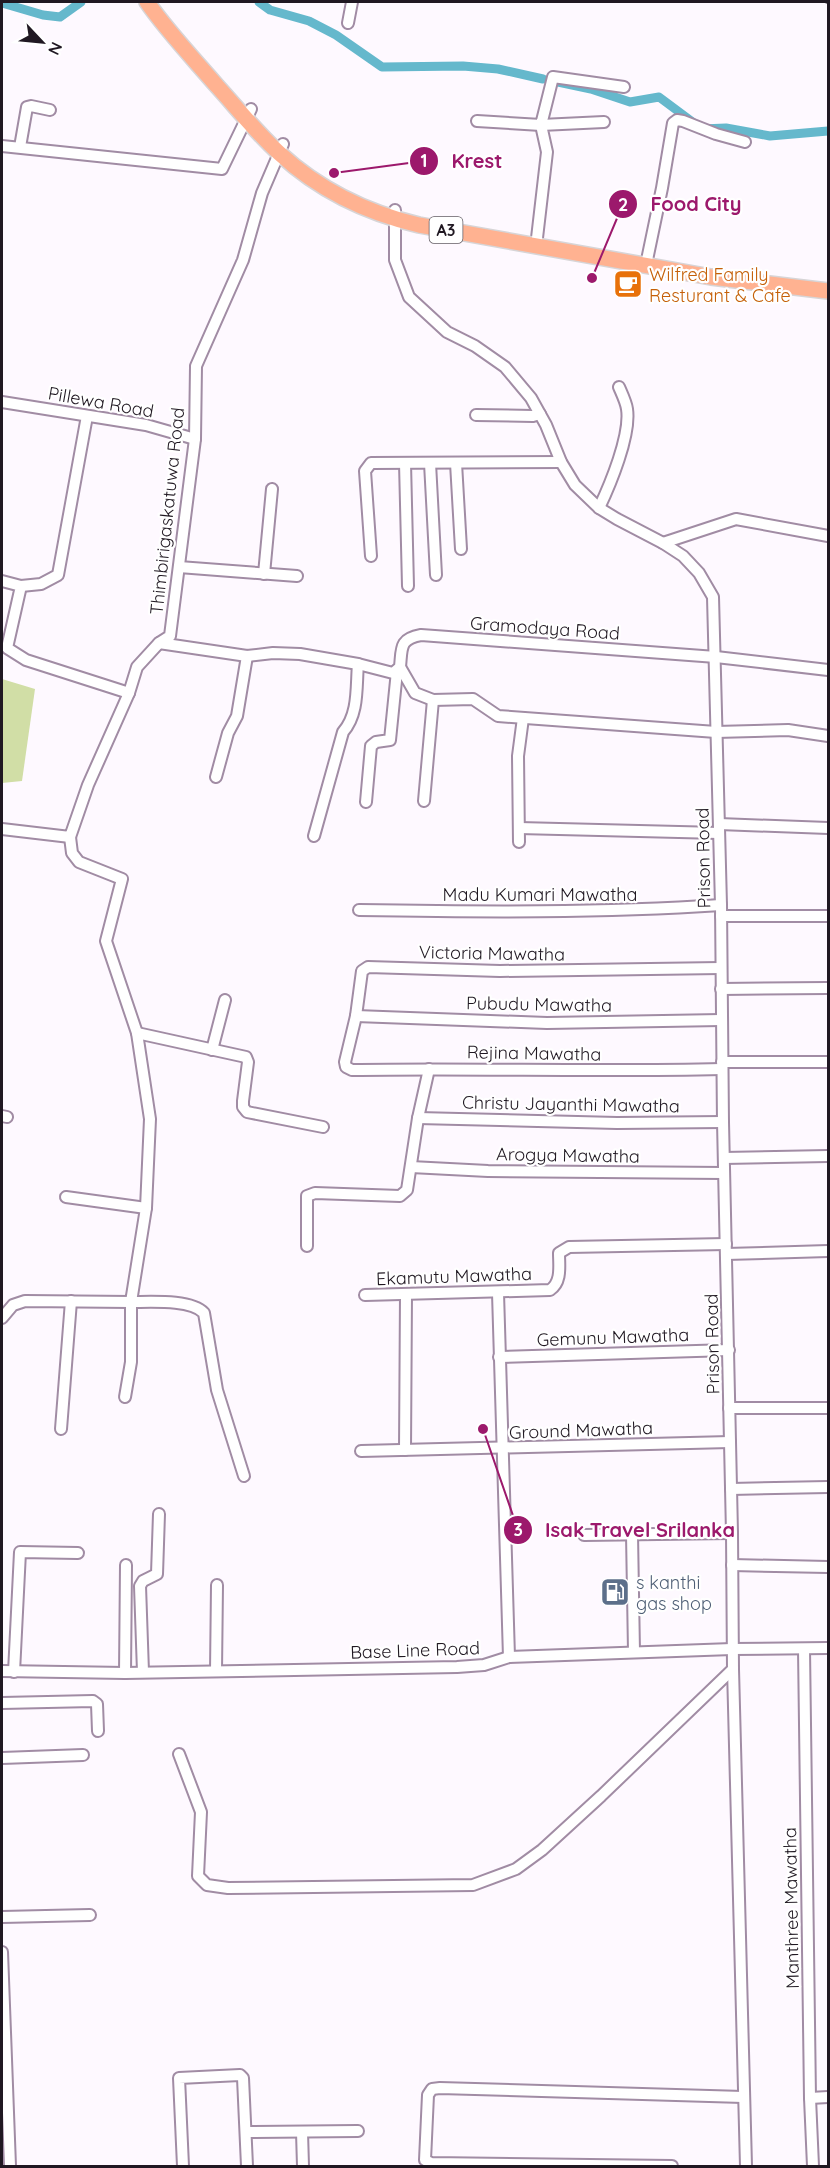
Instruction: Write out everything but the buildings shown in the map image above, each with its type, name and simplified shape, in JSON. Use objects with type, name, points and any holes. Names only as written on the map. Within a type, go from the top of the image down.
[{"type":"highway","name":"A3","points":[[147,2],[176,38],[281,149],[329,179],[419,225],[645,266],[760,284],[828,291]]},
{"type":"highway","name":"A3","points":[[157,2],[248,114]]},
{"type":"highway","name":"A3","points":[[394,214],[537,238],[647,260],[761,277],[828,284]]},
{"type":"street","points":[[348,23],[352,2]]},
{"type":"street","points":[[537,238],[548,152],[541,125],[551,78],[624,87]]},
{"type":"street","points":[[20,147],[27,108],[31,106],[50,110]]},
{"type":"street","points":[[2,146],[222,169],[248,114]]},
{"type":"street","points":[[647,260],[673,123],[678,120],[683,121],[745,142]]},
{"type":"street","points":[[477,121],[541,125],[604,122]]},
{"type":"street","name":"Thimbirigaskatuwa Road","points":[[70,837],[88,785],[129,693],[137,667],[159,643],[170,636],[195,439],[196,366],[243,260],[262,193],[281,149]]},
{"type":"street","name":"Prison Road","points":[[394,214],[395,260],[409,297],[447,332],[475,346],[505,367],[531,398],[561,462],[575,485],[599,508],[683,556],[699,573],[712,597],[716,657],[721,910],[732,1648],[746,2166]]},
{"type":"street","points":[[599,508],[611,483],[626,428],[627,410],[620,387]]},
{"type":"street","name":"Pillewa Road","points":[[2,402],[146,425],[195,439]]},
{"type":"street","points":[[476,415],[533,416],[540,414]]},
{"type":"street","points":[[2,581],[21,586],[41,584],[58,575],[87,416]]},
{"type":"street","points":[[371,556],[365,471],[371,464],[561,462]]},
{"type":"street","points":[[405,463],[408,586]]},
{"type":"street","points":[[430,463],[436,575]]},
{"type":"street","points":[[456,463],[461,549]]},
{"type":"street","points":[[264,574],[272,489]]},
{"type":"street","points":[[663,543],[736,519],[828,536]]},
{"type":"street","points":[[179,567],[297,576]]},
{"type":"street","points":[[21,586],[7,648],[26,660],[129,693]]},
{"type":"street","name":"Gramodaya Road","points":[[366,802],[370,746],[376,742],[390,740],[402,645],[409,637],[421,635],[716,657]]},
{"type":"street","points":[[159,643],[247,656],[273,653],[300,654],[358,664],[393,673],[399,669],[415,693],[433,700],[473,699],[498,716],[716,732],[789,730],[828,736]]},
{"type":"street","points":[[216,777],[228,733],[237,716],[247,656]]},
{"type":"street","points":[[716,657],[828,669]]},
{"type":"street","points":[[314,836],[343,732],[350,724],[354,712],[358,664]]},
{"type":"street","points":[[424,801],[433,700]]},
{"type":"street","points":[[519,842],[518,756],[523,718]]},
{"type":"street","points":[[519,828],[828,828]]},
{"type":"street","points":[[2,830],[70,837],[72,853],[79,862],[122,879],[106,941],[137,1033],[150,1119],[146,1208],[131,1302],[131,1362],[125,1397]]},
{"type":"street","name":"Madu Kumari Mawatha","points":[[359,910],[550,912],[721,910],[828,916]]},
{"type":"street","name":"Victoria Mawatha","points":[[346,1067],[345,1062],[356,1016],[362,971],[368,967],[501,971],[721,968]]},
{"type":"street","points":[[721,989],[828,988]]},
{"type":"street","points":[[212,1050],[225,1000]]},
{"type":"street","name":"Pubudu Mawatha","points":[[356,1016],[547,1023],[722,1020]]},
{"type":"street","points":[[137,1033],[246,1057],[248,1062],[243,1107],[247,1112],[323,1127]]},
{"type":"street","name":"Rejina Mawatha","points":[[346,1067],[352,1070],[429,1068],[643,1071],[828,1062]]},
{"type":"street","points":[[307,1246],[307,1196],[315,1193],[400,1196],[407,1190],[418,1118],[429,1068]]},
{"type":"street","name":"Christu Jayanthi Mawatha","points":[[418,1118],[617,1124],[723,1122]]},
{"type":"street","points":[[724,1158],[828,1156]]},
{"type":"street","name":"Arogya Mawatha","points":[[411,1167],[488,1171],[724,1173]]},
{"type":"street","points":[[66,1197],[146,1208]]},
{"type":"street","name":"Ekamutu Mawatha","points":[[365,1295],[550,1290],[555,1287],[559,1278],[559,1253],[568,1247],[726,1249]]},
{"type":"street","points":[[726,1249],[828,1251]]},
{"type":"street","points":[[498,1293],[509,1657]]},
{"type":"street","points":[[405,1450],[406,1294]]},
{"type":"street","points":[[2,1318],[13,1305],[25,1301],[171,1303],[199,1307],[204,1313],[217,1390],[244,1476]]},
{"type":"street","points":[[61,1429],[71,1301]]},
{"type":"street","name":"Gemunu Mawatha","points":[[499,1357],[729,1350]]},
{"type":"street","points":[[729,1407],[828,1408]]},
{"type":"street","name":"Ground Mawatha","points":[[361,1451],[730,1442]]},
{"type":"street","points":[[731,1488],[828,1487]]},
{"type":"street","points":[[143,1672],[140,1586],[143,1581],[157,1574],[159,1514]]},
{"type":"street","points":[[584,1535],[732,1533]]},
{"type":"street","points":[[632,1534],[634,1652]]},
{"type":"street","points":[[14,1672],[20,1552],[78,1553]]},
{"type":"street","points":[[124,1673],[126,1565]]},
{"type":"street","points":[[732,1565],[828,1567]]},
{"type":"street","points":[[216,1671],[217,1585]]},
{"type":"street","name":"Base Line Road","points":[[2,1671],[124,1673],[457,1668],[484,1665],[509,1657],[732,1648],[828,1648]]},
{"type":"street","name":"Manthree Mawatha","points":[[804,1649],[810,2098],[813,2166]]},
{"type":"street","points":[[179,1754],[201,1812],[198,1876],[207,1885],[228,1888],[473,1885],[516,1869],[542,1850],[733,1669]]},
{"type":"street","points":[[2,1703],[93,1701],[97,1704],[98,1731]]},
{"type":"street","points":[[2,1758],[83,1755]]},
{"type":"street","points":[[2,1917],[90,1915]]},
{"type":"street","points":[[2,1952],[7,2164]]},
{"type":"street","points":[[183,2166],[179,2078],[181,2076],[240,2075],[243,2078],[247,2166]]},
{"type":"street","points":[[672,2166],[431,2163],[425,2160],[428,2095],[432,2089],[440,2088],[743,2097]]},
{"type":"street","points":[[810,2098],[828,2097]]},
{"type":"street","points":[[246,2132],[358,2131]]},
{"type":"street","points":[[302,2132],[303,2166]]},
{"type":"green space","points":[[2,679],[35,689],[22,781],[2,783]]},
{"type":"waterway","points":[[2,3],[43,15],[60,17],[81,2]]},
{"type":"waterway","points":[[259,2],[270,10],[309,21],[336,35],[382,67],[463,66],[498,69],[543,79]]},
{"type":"waterway","points":[[558,82],[591,89],[630,102],[659,97],[702,129],[726,128],[770,136],[828,131]]},
{"type":"place","name":"Krest","points":[[334,173]]},
{"type":"place","name":"Food City","points":[[592,278]]},
{"type":"place","name":"Wilfred Family Resturant & Cafe","points":[[628,284]]},
{"type":"place","name":"Isak Travel Srilanka","points":[[483,1429]]},
{"type":"place","name":"s kanthi gas shop","points":[[615,1592]]}]
